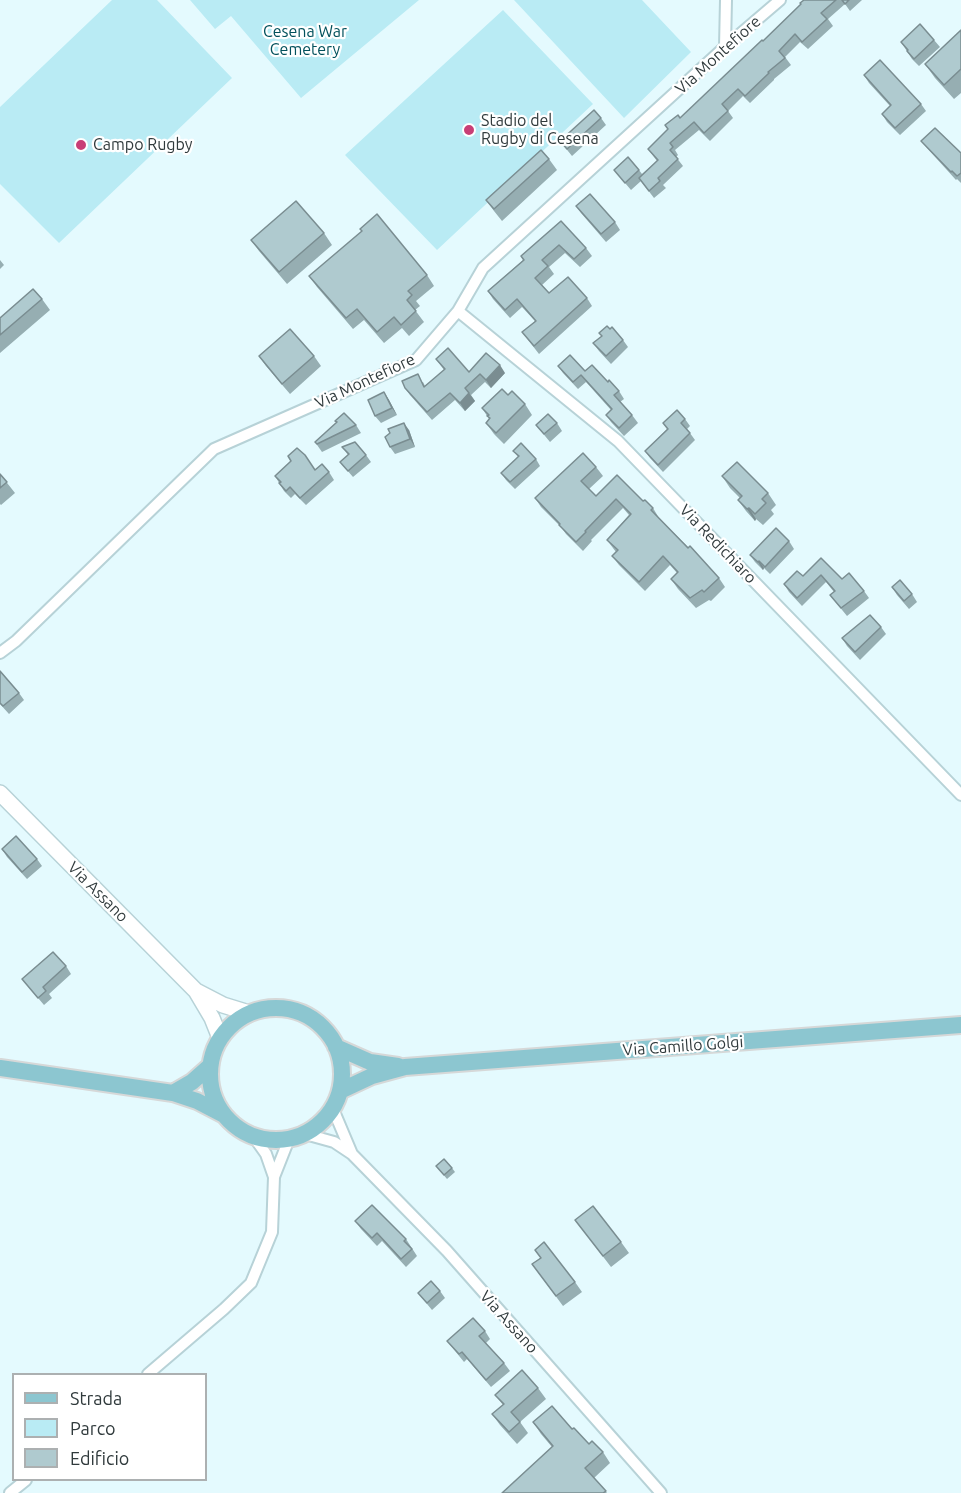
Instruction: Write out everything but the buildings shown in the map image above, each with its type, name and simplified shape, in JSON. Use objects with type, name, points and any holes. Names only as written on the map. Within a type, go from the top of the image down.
[{"type":"main road","name":"Via Assano","points":[[0,793],[196,991],[212,1018],[220,1038]]},
{"type":"main road","name":"Via Assano","points":[[196,991],[223,1005],[249,1013]]},
{"type":"main road","points":[[0,1068],[173,1093],[197,1101],[222,1114],[236,1128],[254,1137],[271,1141],[297,1137],[321,1124],[333,1109],[340,1091],[342,1069],[336,1047],[329,1034],[307,1015],[278,1008],[249,1013],[232,1023],[220,1038],[213,1052],[210,1066],[211,1091],[222,1114]]},
{"type":"main road","name":"Via Camillo Golgi","points":[[340,1091],[372,1076],[405,1067],[961,1025]]},
{"type":"main road","name":"Via Camillo Golgi","points":[[336,1047],[370,1062],[405,1067]]},
{"type":"main road","points":[[173,1093],[192,1082],[210,1066]]},
{"type":"street","points":[[725,47],[726,0]]},
{"type":"street","name":"Via Montefiore","points":[[0,652],[16,641],[214,449],[416,360],[458,311],[483,268],[725,47],[780,0]]},
{"type":"street","name":"Via Redichiaro","points":[[458,311],[618,441],[961,795]]},
{"type":"street","name":"Via Assano","points":[[333,1109],[352,1154]]},
{"type":"street","points":[[149,1373],[251,1283],[272,1232],[274,1177],[266,1154],[254,1137]]},
{"type":"street","points":[[274,1177],[297,1137]]},
{"type":"street","name":"Via Assano","points":[[297,1137],[334,1142],[352,1154],[447,1251],[661,1493]]},
{"type":"street","points":[[10,1493],[24,1481]]},
{"type":"green space","name":"Campo Rugby","points":[[112,0],[157,0],[232,78],[59,243],[0,184],[0,107]]},
{"type":"green space","name":"Cesena War Cemetery","points":[[190,0],[419,0],[301,98],[231,16],[215,29]]},
{"type":"green space","points":[[514,0],[642,0],[691,52],[624,118]]},
{"type":"green space","name":"Stadio del Rugby di Cesena","points":[[503,10],[593,104],[437,250],[345,155]]},
{"type":"place","name":"Stadio del Rugby di Cesena","points":[[469,130]]},
{"type":"place","name":"Campo Rugby","points":[[81,145]]}]
